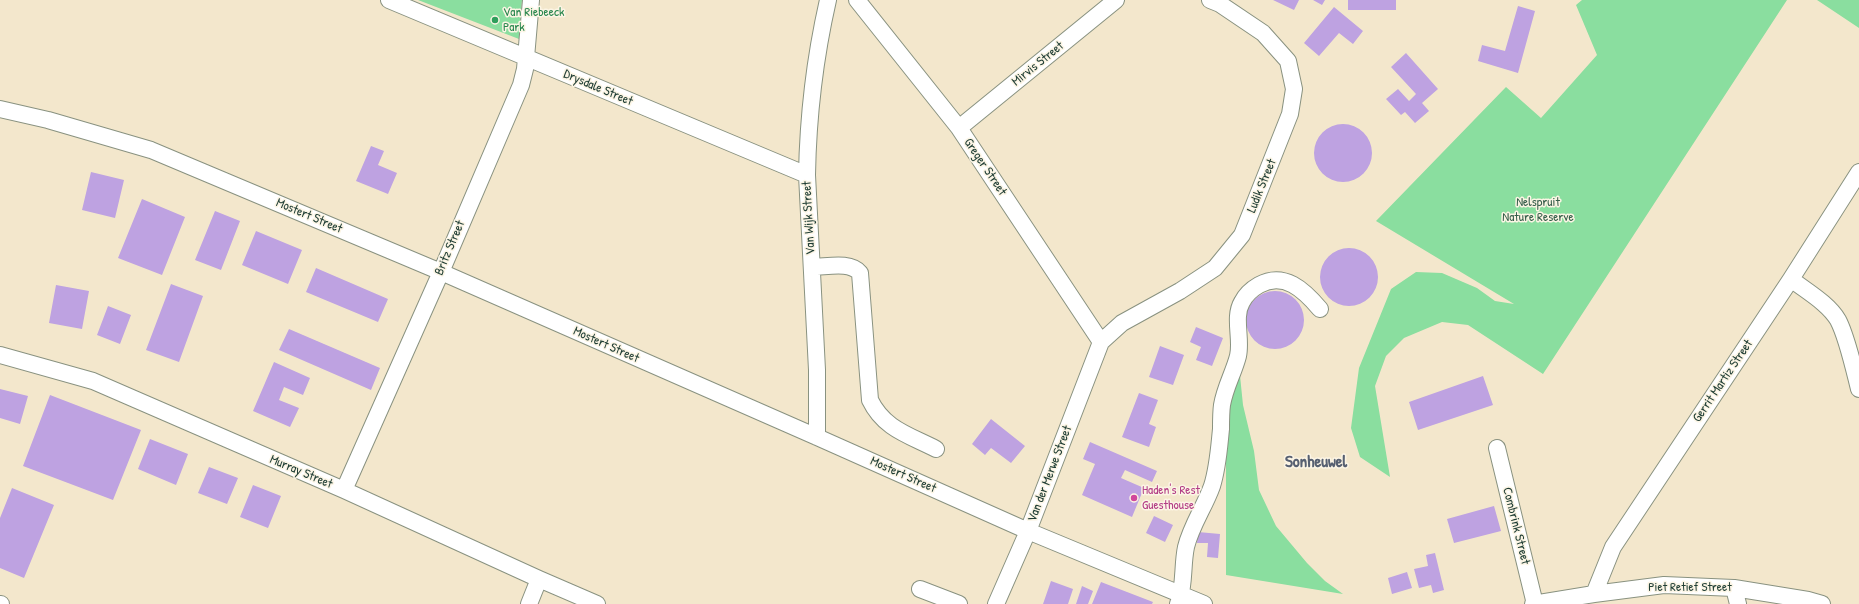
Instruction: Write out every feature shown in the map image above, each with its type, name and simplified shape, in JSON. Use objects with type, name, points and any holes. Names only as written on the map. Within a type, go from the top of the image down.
[{"type":"street","name":"Drysdale Street","points":[[389,0],[807,175]]},
{"type":"street","name":"Britz Street","points":[[344,490],[521,85],[526,58],[531,0]]},
{"type":"street","name":"Van Wijk Street","points":[[817,437],[817,370],[807,175],[808,145],[820,35],[828,0]]},
{"type":"street","name":"Greger Street","points":[[857,0],[959,128],[1101,342]]},
{"type":"street","name":"Mirvis Street","points":[[959,128],[1116,0]]},
{"type":"street","name":"Ludik Street","points":[[1101,342],[1122,324],[1180,291],[1215,268],[1229,252],[1242,235],[1290,114],[1294,89],[1288,61],[1263,33],[1220,4],[1210,0]]},
{"type":"street","name":"Mostert Street","points":[[0,109],[48,120],[151,150],[440,272],[817,437],[1180,600],[1204,604]]},
{"type":"street","name":"Gerrit Martiz Street","points":[[1594,594],[1613,547],[1791,279],[1859,172]]},
{"type":"street","points":[[812,267],[848,266],[855,268],[860,273],[870,400],[877,413],[892,427],[936,449]]},
{"type":"street","points":[[1180,600],[1186,547],[1211,486],[1218,461],[1222,406],[1226,388],[1238,356],[1238,315],[1242,301],[1251,290],[1261,284],[1270,280],[1280,279],[1296,286],[1308,295],[1320,309]]},
{"type":"street","points":[[1791,279],[1831,312],[1838,321],[1852,360],[1859,389]]},
{"type":"street","name":"Van der Merwe Street","points":[[996,604],[1028,531],[1101,342]]},
{"type":"street","name":"Murray Street","points":[[0,355],[93,381],[344,490],[597,604]]},
{"type":"street","name":"Combrink Street","points":[[1497,448],[1534,604]]},
{"type":"street","points":[[529,604],[539,579]]},
{"type":"street","name":"Piet Retief Street","points":[[1534,604],[1594,594],[1664,585],[1734,588],[1808,600],[1822,604]]},
{"type":"street","points":[[1734,588],[1738,604]]},
{"type":"street","points":[[920,589],[959,604]]},
{"type":"green space","name":"Van Riebeeck Park","points":[[418,0],[522,0],[519,39]]},
{"type":"green space","name":"Nelspruit Nature Reserve","points":[[1582,0],[1787,0],[1543,374],[1468,325],[1442,322],[1404,338],[1386,356],[1375,386],[1390,477],[1360,457],[1351,428],[1359,368],[1391,289],[1416,272],[1442,273],[1477,288],[1495,301],[1514,304],[1376,221],[1506,87],[1541,118],[1597,55],[1576,5]]},
{"type":"green space","points":[[1817,0],[1859,0],[1859,28]]},
{"type":"green space","points":[[1238,356],[1243,405],[1254,451],[1259,490],[1276,526],[1307,563],[1325,581],[1343,594],[1226,575],[1226,387]]},
{"type":"building","points":[[1273,0],[1299,0],[1294,10]]},
{"type":"building","points":[[1313,0],[1325,0],[1322,5]]},
{"type":"building","points":[[1348,0],[1396,0],[1396,10],[1348,10]]},
{"type":"building","points":[[1518,6],[1535,11],[1518,73],[1478,61],[1482,45],[1505,51]]},
{"type":"building","points":[[1334,7],[1363,31],[1353,44],[1339,33],[1319,56],[1304,43]]},
{"type":"building","points":[[1406,53],[1438,89],[1422,103],[1429,111],[1415,123],[1405,112],[1401,115],[1386,99],[1398,89],[1409,101],[1416,94],[1391,67]]},
{"type":"building","points":[[1337,124],[1349,124],[1364,132],[1372,147],[1372,159],[1364,174],[1349,182],[1337,182],[1322,174],[1314,159],[1314,147],[1322,132]]},
{"type":"building","points":[[371,146],[384,151],[378,165],[397,173],[388,194],[356,181]]},
{"type":"building","points":[[91,172],[124,180],[115,218],[82,210]]},
{"type":"building","points":[[142,199],[185,217],[162,275],[118,258]]},
{"type":"building","points":[[215,211],[240,221],[221,270],[195,260]]},
{"type":"building","points":[[256,231],[302,250],[288,284],[242,265]]},
{"type":"building","points":[[1343,248],[1355,248],[1370,256],[1378,271],[1378,283],[1370,298],[1355,306],[1343,306],[1328,298],[1320,283],[1320,271],[1328,256]]},
{"type":"building","points":[[316,268],[388,299],[378,322],[306,292]]},
{"type":"building","points":[[171,284],[203,296],[179,362],[146,350]]},
{"type":"building","points":[[56,285],[89,291],[82,329],[49,323]]},
{"type":"building","points":[[1269,291],[1281,291],[1296,299],[1304,314],[1304,326],[1296,341],[1281,349],[1269,349],[1254,341],[1246,326],[1246,314],[1254,299]]},
{"type":"building","points":[[108,306],[131,315],[120,344],[97,335]]},
{"type":"building","points":[[1196,327],[1223,338],[1212,366],[1196,360],[1201,347],[1190,342]]},
{"type":"building","points":[[289,329],[380,368],[371,390],[279,350]]},
{"type":"building","points":[[1160,346],[1184,355],[1173,385],[1149,377]]},
{"type":"building","points":[[274,362],[310,378],[303,395],[284,387],[279,400],[299,408],[290,427],[253,411]]},
{"type":"building","points":[[1483,376],[1493,405],[1418,430],[1409,402]]},
{"type":"building","points":[[0,389],[28,396],[20,424],[0,418]]},
{"type":"building","points":[[1139,393],[1158,400],[1149,424],[1156,427],[1149,447],[1122,437]]},
{"type":"building","points":[[50,395],[141,430],[113,500],[23,466]]},
{"type":"building","points":[[991,419],[1025,446],[1011,463],[991,448],[985,455],[972,444]]},
{"type":"building","points":[[150,439],[188,454],[176,485],[138,469]]},
{"type":"building","points":[[1090,442],[1157,471],[1152,482],[1125,470],[1121,478],[1144,488],[1132,517],[1082,495],[1095,464],[1083,459]]},
{"type":"building","points":[[209,467],[238,478],[227,504],[198,493]]},
{"type":"building","points":[[253,485],[281,496],[268,528],[240,517]]},
{"type":"building","points":[[12,488],[54,505],[24,578],[0,568],[0,518]]},
{"type":"building","points":[[1494,506],[1501,531],[1454,543],[1447,519]]},
{"type":"building","points":[[1154,516],[1173,525],[1165,542],[1146,533]]},
{"type":"building","points":[[1198,532],[1220,534],[1218,558],[1207,557],[1208,543],[1197,543]]},
{"type":"building","points":[[1435,553],[1444,590],[1433,593],[1431,585],[1419,588],[1414,569],[1428,566],[1426,555]]},
{"type":"building","points":[[1407,572],[1412,588],[1392,594],[1388,578]]},
{"type":"building","points":[[1051,581],[1073,589],[1068,604],[1043,604]]},
{"type":"building","points":[[1101,582],[1153,602],[1152,604],[1092,604]]},
{"type":"building","points":[[1082,586],[1093,591],[1088,604],[1076,604]]},
{"type":"place","name":"Van Riebeeck Park","points":[[495,20]]},
{"type":"place","name":"Haden's Rest Guesthouse","points":[[1134,498]]},
{"type":"district","name":"Sonheuwel","points":[[1316,462]]}]
